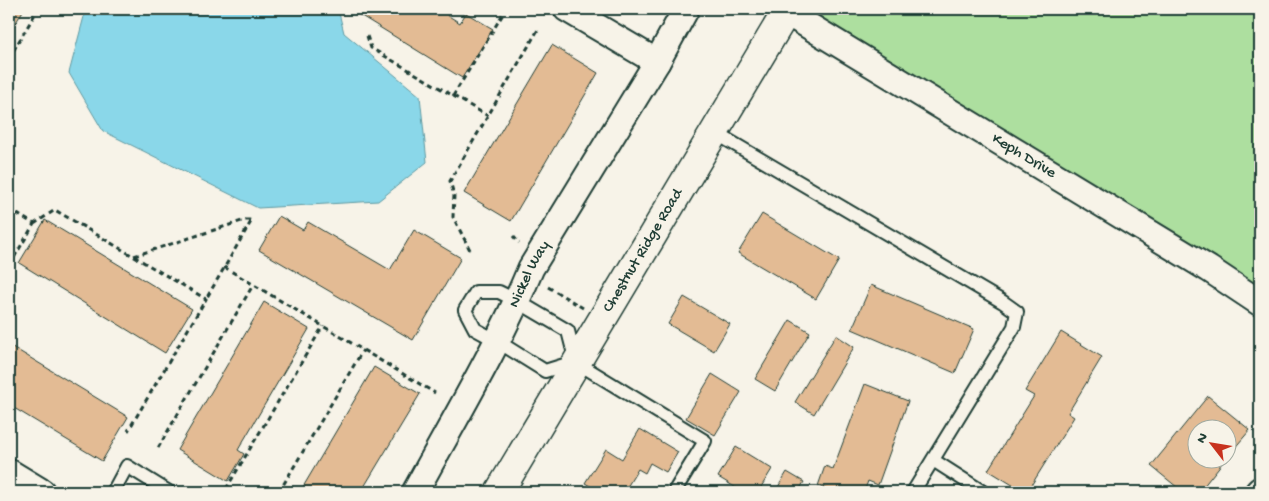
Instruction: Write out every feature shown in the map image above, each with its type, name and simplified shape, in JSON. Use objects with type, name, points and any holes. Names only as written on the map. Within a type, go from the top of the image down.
[{"type":"street","points":[[567,9],[657,62]]},
{"type":"street","name":"Nickel Way","points":[[415,492],[518,301],[531,268],[657,62],[686,9]]},
{"type":"street","name":"Chestnut Ridge Road","points":[[499,492],[787,10]]},
{"type":"street","name":"Keph Drive","points":[[787,10],[1260,303]]},
{"type":"street","points":[[9,472],[42,492]]},
{"type":"lane","points":[[714,132],[994,297],[1016,312],[1014,327],[913,492]]},
{"type":"lane","points":[[576,362],[545,370],[475,329],[465,310],[476,292],[499,292],[518,301],[568,332],[576,362],[705,440],[674,492]]},
{"type":"lane","points":[[933,460],[983,492]]},
{"type":"lane","points":[[113,492],[127,466],[170,492]]},
{"type":"path","points":[[9,58],[38,9]]},
{"type":"path","points":[[453,96],[506,9]]},
{"type":"path","points":[[470,250],[453,217],[454,195],[450,180],[539,28]]},
{"type":"path","points":[[367,36],[371,48],[488,116]]},
{"type":"path","points":[[9,209],[34,224]]},
{"type":"path","points":[[9,266],[34,224],[55,210],[206,299]]},
{"type":"path","points":[[128,431],[252,220],[245,220],[134,256]]},
{"type":"path","points":[[224,267],[435,393]]},
{"type":"path","points":[[158,448],[253,285]]},
{"type":"path","points":[[226,489],[323,326]]},
{"type":"path","points":[[279,492],[363,350]]},
{"type":"green space","points":[[820,9],[1260,9],[1260,303],[823,35]]},
{"type":"water","points":[[86,9],[338,9],[344,33],[420,96],[427,162],[378,201],[258,208],[103,131],[69,73]]},
{"type":"building","points":[[9,9],[24,9],[9,34]]},
{"type":"building","points":[[350,9],[448,9],[450,10],[447,15],[460,23],[466,13],[493,29],[462,78]]},
{"type":"building","points":[[552,45],[598,73],[511,221],[464,193]]},
{"type":"building","points":[[762,214],[839,260],[816,299],[738,253]]},
{"type":"building","points":[[279,216],[303,230],[308,222],[390,270],[414,230],[461,258],[413,340],[259,250]]},
{"type":"building","points":[[45,220],[192,309],[165,353],[19,263]]},
{"type":"building","points":[[871,285],[974,329],[955,373],[852,329]]},
{"type":"building","points":[[684,297],[730,324],[714,351],[668,324]]},
{"type":"building","points":[[264,302],[309,329],[238,450],[244,454],[228,481],[177,450]]},
{"type":"building","points":[[790,320],[810,332],[775,391],[755,379]]},
{"type":"building","points":[[1061,332],[1102,357],[1068,413],[1074,417],[1027,492],[1024,492],[988,470],[1034,396],[1025,391]]},
{"type":"building","points":[[836,335],[854,347],[814,414],[795,402]]},
{"type":"building","points":[[9,345],[128,417],[102,461],[9,405]]},
{"type":"building","points":[[374,367],[420,394],[361,492],[300,492]]},
{"type":"building","points":[[712,374],[741,392],[715,435],[686,418]]},
{"type":"building","points":[[865,384],[908,401],[878,485],[868,481],[864,492],[834,492],[818,486],[825,466],[833,469]]},
{"type":"building","points":[[1208,396],[1235,418],[1190,418]]},
{"type":"building","points":[[1236,419],[1250,430],[1236,446]]},
{"type":"building","points":[[1186,423],[1186,468],[1218,468],[1199,492],[1183,492],[1151,466]]},
{"type":"building","points":[[640,429],[678,452],[666,472],[650,463],[645,473],[638,469],[624,492],[600,492],[585,483],[606,449],[622,459]]},
{"type":"building","points":[[736,447],[772,469],[758,492],[743,492],[718,477]]},
{"type":"building","points":[[787,472],[804,482],[798,492],[775,492]]}]
